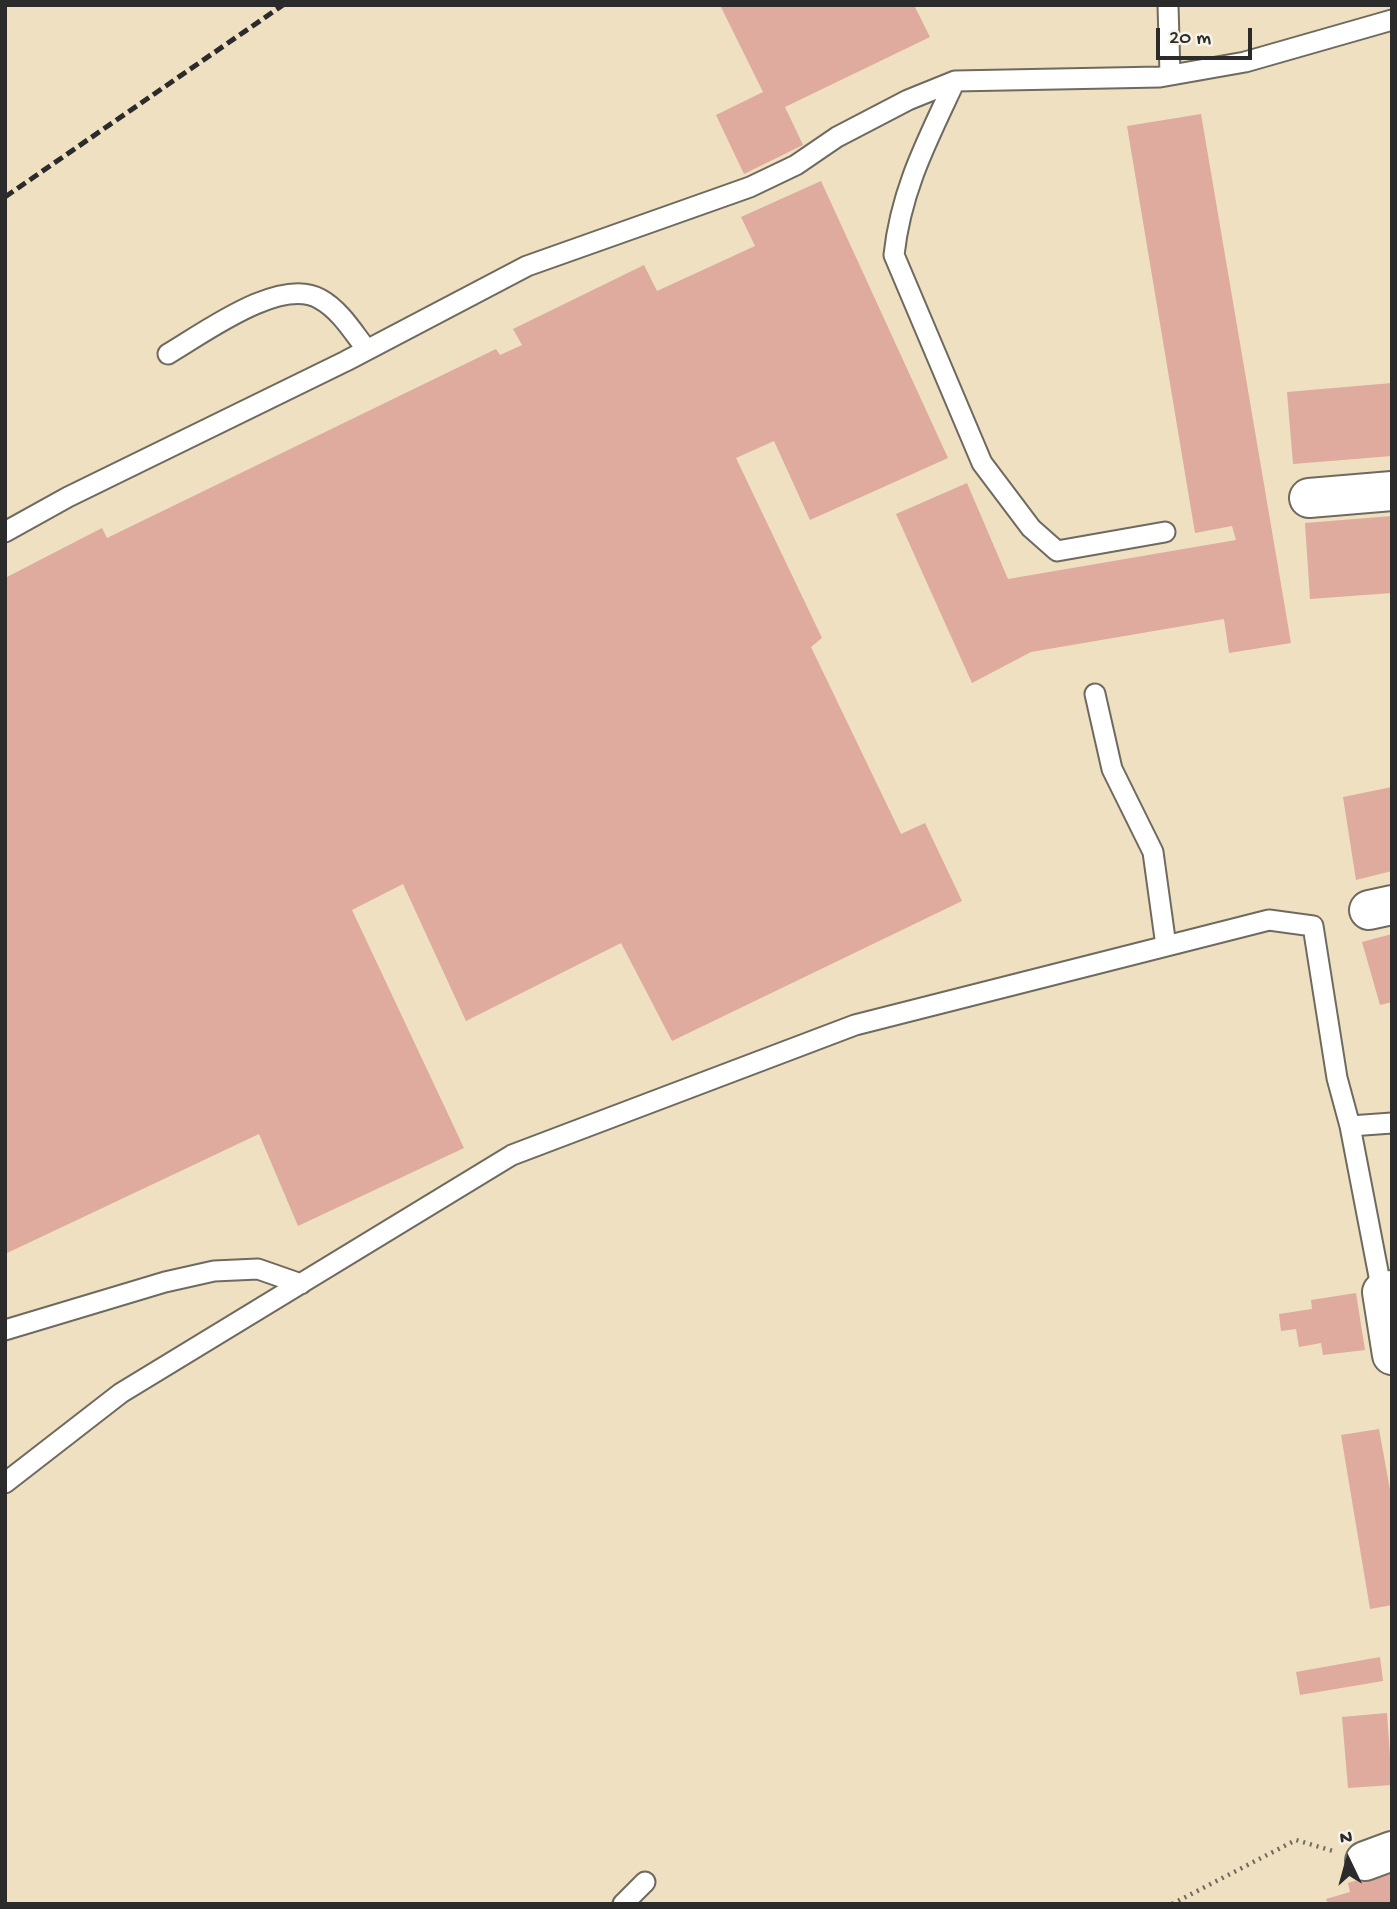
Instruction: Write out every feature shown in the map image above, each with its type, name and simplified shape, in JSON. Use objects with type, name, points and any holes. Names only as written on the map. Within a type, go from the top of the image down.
[{"type":"street","points":[[1309,498],[1392,491]]},
{"type":"street","points":[[1387,1291],[1392,1355]]},
{"type":"lane","points":[[1168,5],[1170,75]]},
{"type":"lane","points":[[5,532],[68,497],[367,350],[527,266],[750,187],[796,165],[837,137],[908,100],[955,80],[1170,75],[1245,62],[1392,20]]},
{"type":"lane","points":[[955,80],[910,179],[897,228],[894,255],[982,463],[1031,528],[1057,551],[1165,532]]},
{"type":"lane","points":[[168,354],[222,321],[269,298],[291,292],[307,293],[332,307],[367,350]]},
{"type":"lane","points":[[1095,694],[1112,769],[1153,852],[1166,946]]},
{"type":"lane","points":[[5,1483],[121,1393],[512,1155],[855,1025],[1269,920],[1313,926],[1337,1078],[1387,1291]]},
{"type":"lane","points":[[1350,1126],[1392,1123]]},
{"type":"lane","points":[[5,1330],[165,1282],[214,1271],[258,1269],[301,1284]]},
{"type":"lane","points":[[623,1904],[645,1882]]},
{"type":"path","points":[[1172,1904],[1296,1840],[1378,1856]]},
{"type":"building","points":[[720,5],[914,5],[930,37],[785,107],[803,145],[744,174],[716,115],[763,92]]},
{"type":"building","points":[[1201,114],[1291,643],[1229,653],[1224,619],[1031,652],[972,683],[896,514],[967,483],[1008,579],[1236,540],[1232,526],[1195,533],[1127,126]]},
{"type":"building","points":[[821,181],[948,458],[810,520],[774,441],[736,458],[822,638],[811,647],[901,834],[925,823],[962,901],[672,1041],[621,943],[466,1021],[403,884],[352,910],[464,1148],[298,1226],[259,1134],[5,1254],[5,578],[102,528],[107,538],[496,349],[500,355],[522,345],[513,329],[644,265],[657,291],[755,246],[741,217]]},
{"type":"building","points":[[1392,383],[1392,456],[1293,464],[1287,392]]},
{"type":"building","points":[[1392,516],[1392,593],[1310,599],[1305,523]]},
{"type":"building","points":[[1392,787],[1392,871],[1356,880],[1343,797]]},
{"type":"building","points":[[1392,934],[1392,1002],[1380,1005],[1362,942]]},
{"type":"building","points":[[1356,1293],[1365,1350],[1323,1355],[1321,1343],[1299,1347],[1296,1329],[1281,1331],[1279,1314],[1312,1309],[1311,1300]]},
{"type":"building","points":[[1379,1429],[1392,1501],[1392,1605],[1370,1609],[1341,1435]]},
{"type":"building","points":[[1380,1657],[1383,1681],[1300,1695],[1296,1672]]},
{"type":"building","points":[[1387,1713],[1392,1785],[1348,1788],[1342,1717]]},
{"type":"building","points":[[1392,1869],[1392,1904],[1328,1904],[1326,1899],[1350,1892],[1348,1883]]},
{"type":"railway","points":[[5,197],[283,5]]}]
